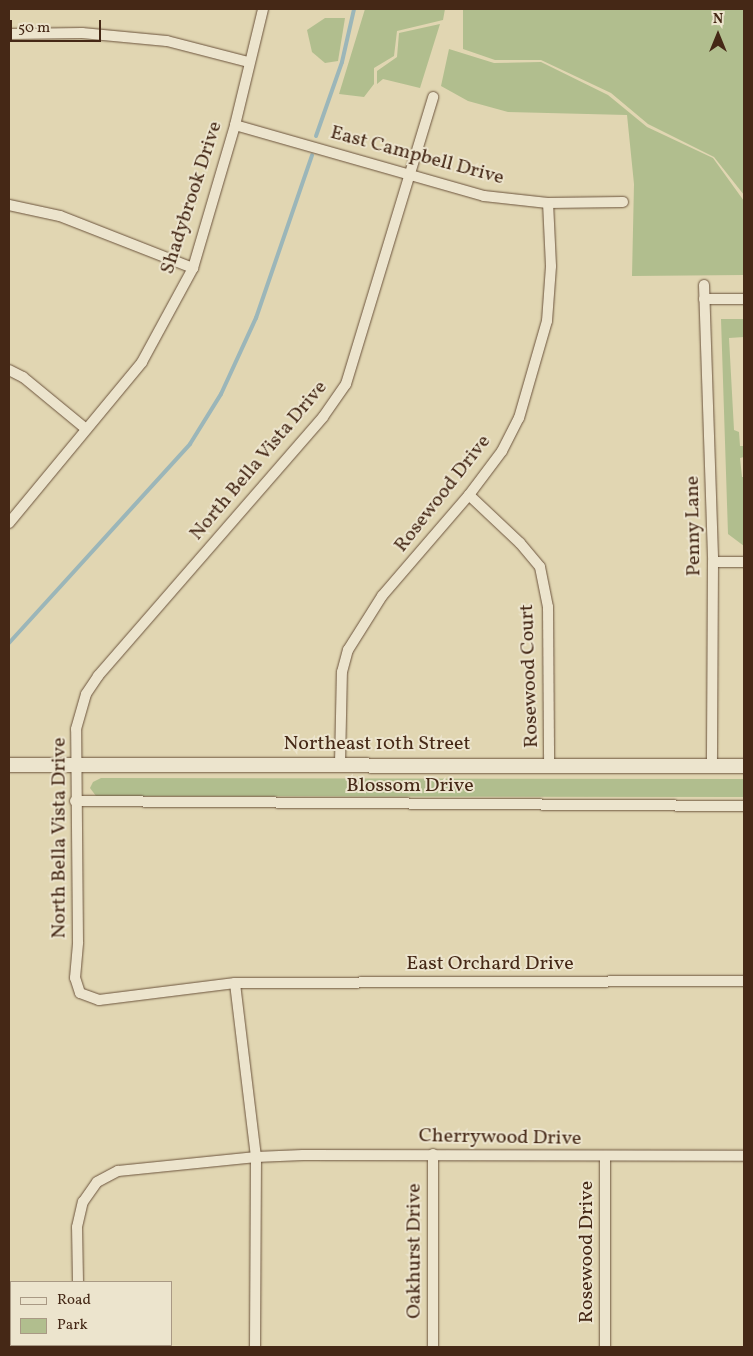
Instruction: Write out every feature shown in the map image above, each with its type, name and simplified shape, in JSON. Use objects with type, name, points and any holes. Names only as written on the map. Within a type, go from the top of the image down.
[{"type":"main road","name":"Northeast 10th Street","points":[[9,764],[744,766]]},
{"type":"street","name":"Shadybrook Drive","points":[[9,523],[142,362],[193,268],[235,126],[248,62],[262,9]]},
{"type":"street","points":[[9,34],[82,32],[167,41],[248,62]]},
{"type":"street","name":"North Bella Vista Drive","points":[[235,983],[99,1000],[80,993],[75,978],[78,942],[75,764],[80,710],[98,676],[323,417],[346,384],[433,98]]},
{"type":"street","name":"East Campbell Drive","points":[[235,126],[484,196],[548,203],[623,202]]},
{"type":"street","name":"Rosewood Drive","points":[[340,764],[342,672],[348,650],[382,596],[469,495],[502,451],[519,418],[545,330],[551,266],[548,203]]},
{"type":"street","points":[[9,205],[60,216],[193,268]]},
{"type":"street","name":"Penny Lane","points":[[704,285],[713,562],[712,766]]},
{"type":"street","points":[[704,299],[744,299]]},
{"type":"street","points":[[9,370],[23,376],[86,429]]},
{"type":"street","name":"Rosewood Court","points":[[469,495],[520,543],[540,567],[548,607],[549,765]]},
{"type":"street","points":[[713,562],[744,562]]},
{"type":"street","name":"Blossom Drive","points":[[75,801],[744,806]]},
{"type":"street","name":"East Orchard Drive","points":[[235,983],[744,981]]},
{"type":"street","points":[[235,983],[256,1157],[255,1347]]},
{"type":"street","name":"Cherrywood Drive","points":[[78,1281],[77,1227],[83,1202],[97,1182],[118,1171],[256,1157],[433,1154],[605,1157],[744,1156]]},
{"type":"street","name":"Oakhurst Drive","points":[[433,1154],[433,1347]]},
{"type":"street","name":"Rosewood Drive","points":[[604,1347],[605,1157]]},
{"type":"green space","points":[[365,9],[445,9],[443,20],[397,31],[394,56],[374,68],[374,84],[364,97],[339,94]]},
{"type":"green space","points":[[463,9],[744,9],[744,195],[714,157],[648,124],[611,93],[541,60],[495,60],[463,49]]},
{"type":"green space","points":[[325,18],[345,18],[338,61],[325,63],[312,52],[307,30]]},
{"type":"green space","points":[[440,24],[420,88],[383,79],[377,84],[377,71],[397,57],[399,33]]},
{"type":"green space","points":[[449,49],[494,63],[541,62],[608,95],[647,127],[713,158],[744,201],[744,275],[632,276],[634,184],[627,115],[508,112],[468,101],[441,86]]},
{"type":"green space","points":[[721,319],[744,319],[744,337],[729,338],[734,430],[739,432],[740,446],[744,446],[744,457],[740,458],[742,477],[744,477],[744,546],[728,534]]},
{"type":"green space","points":[[101,778],[744,779],[744,797],[96,796],[90,788],[93,782]]},
{"type":"waterway","points":[[316,136],[342,62],[354,9]]},
{"type":"waterway","points":[[9,643],[190,444],[221,394],[256,318],[312,155]]}]
